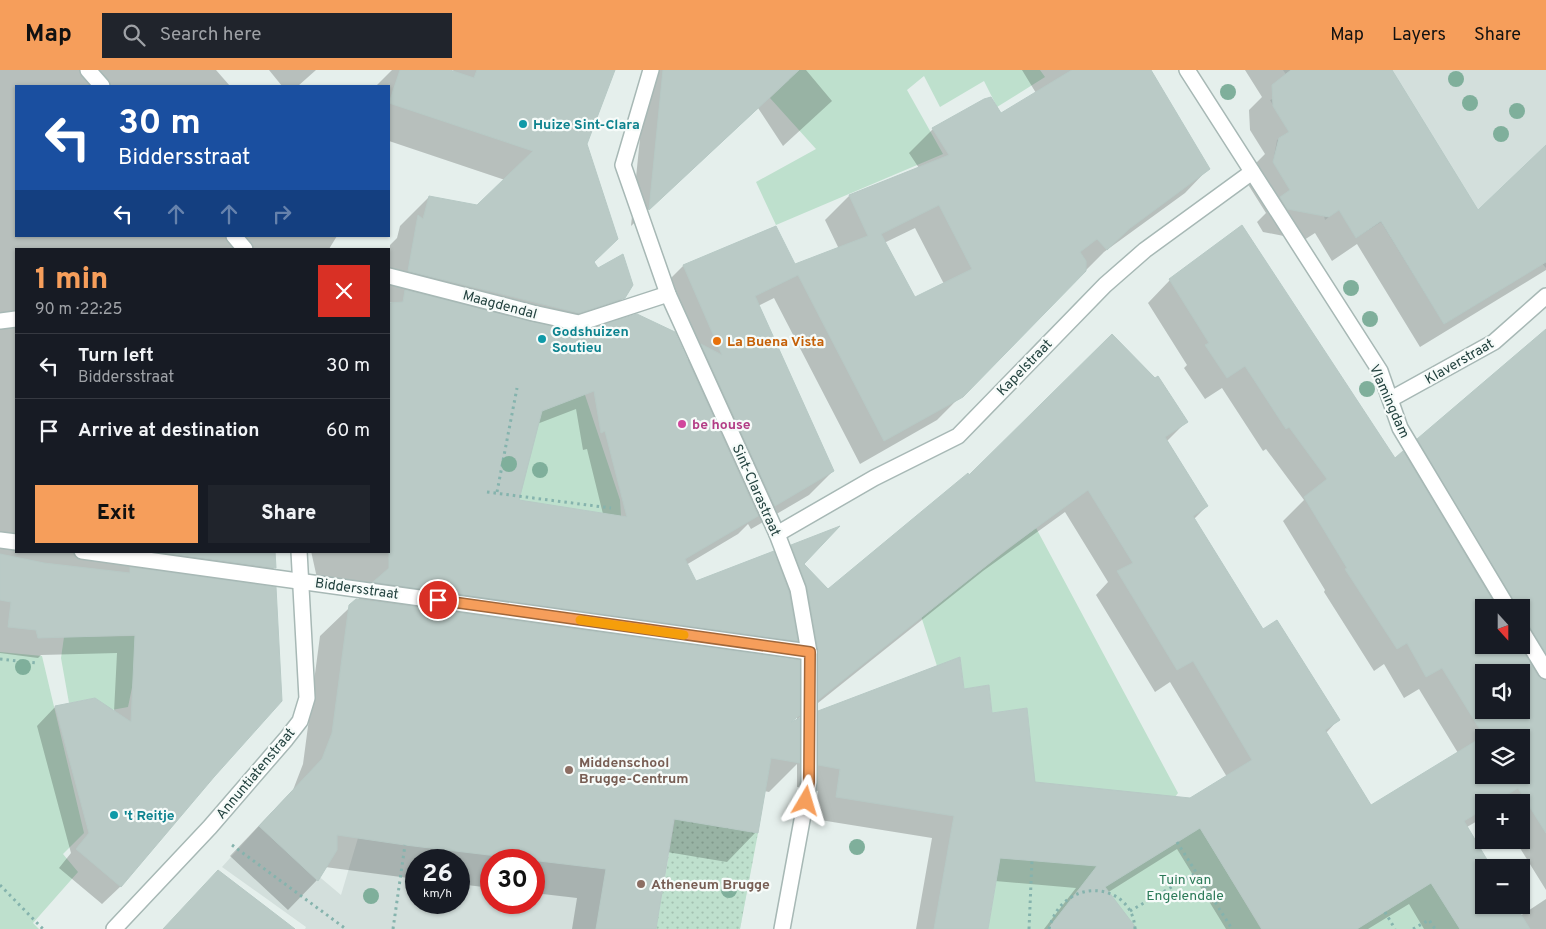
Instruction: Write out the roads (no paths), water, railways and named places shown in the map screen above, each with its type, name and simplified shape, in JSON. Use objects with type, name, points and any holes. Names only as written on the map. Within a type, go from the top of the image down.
[{"type":"street","points":[[88,70],[101,85]]},
{"type":"street","name":"Sint-Clarastraat","points":[[651,70],[623,165],[668,294],[778,534],[798,589],[810,652],[809,782],[782,929]]},
{"type":"street","name":"Vlamingdam","points":[[1187,70],[1380,371],[1400,428],[1503,599]]},
{"type":"street","name":"Kapelstraat","points":[[778,534],[874,478],[958,436],[1112,279],[1144,250],[1252,172]]},
{"type":"street","points":[[235,237],[244,248]]},
{"type":"street","name":"Maagdendal","points":[[390,276],[579,323],[668,294]]},
{"type":"street","name":"Klaverstraat","points":[[1390,399],[1494,342],[1546,296]]},
{"type":"street","points":[[0,321],[15,319]]},
{"type":"street","points":[[0,540],[15,542]]},
{"type":"street","name":"Biddersstraat","points":[[97,553],[810,652]]},
{"type":"street","name":"Annuntiatenstraat","points":[[114,929],[210,827],[300,721],[307,698],[299,553]]},
{"type":"street","points":[[1530,645],[1546,671]]},
{"type":"place","name":"Huize Sint-Clara","points":[[523,124]]},
{"type":"place","name":"Godshuizen Soutieu","points":[[542,339]]},
{"type":"place","name":"La Buena Vista","points":[[717,341]]},
{"type":"place","name":"be house","points":[[682,424]]},
{"type":"place","name":"Middenschool Brugge-Centrum","points":[[569,770]]},
{"type":"place","name":"'t Reitje","points":[[114,815]]},
{"type":"place","name":"Atheneum Brugge","points":[[641,884]]},
{"type":"park label","name":"Tuin van Engelendale","points":[[1185,888]]}]
